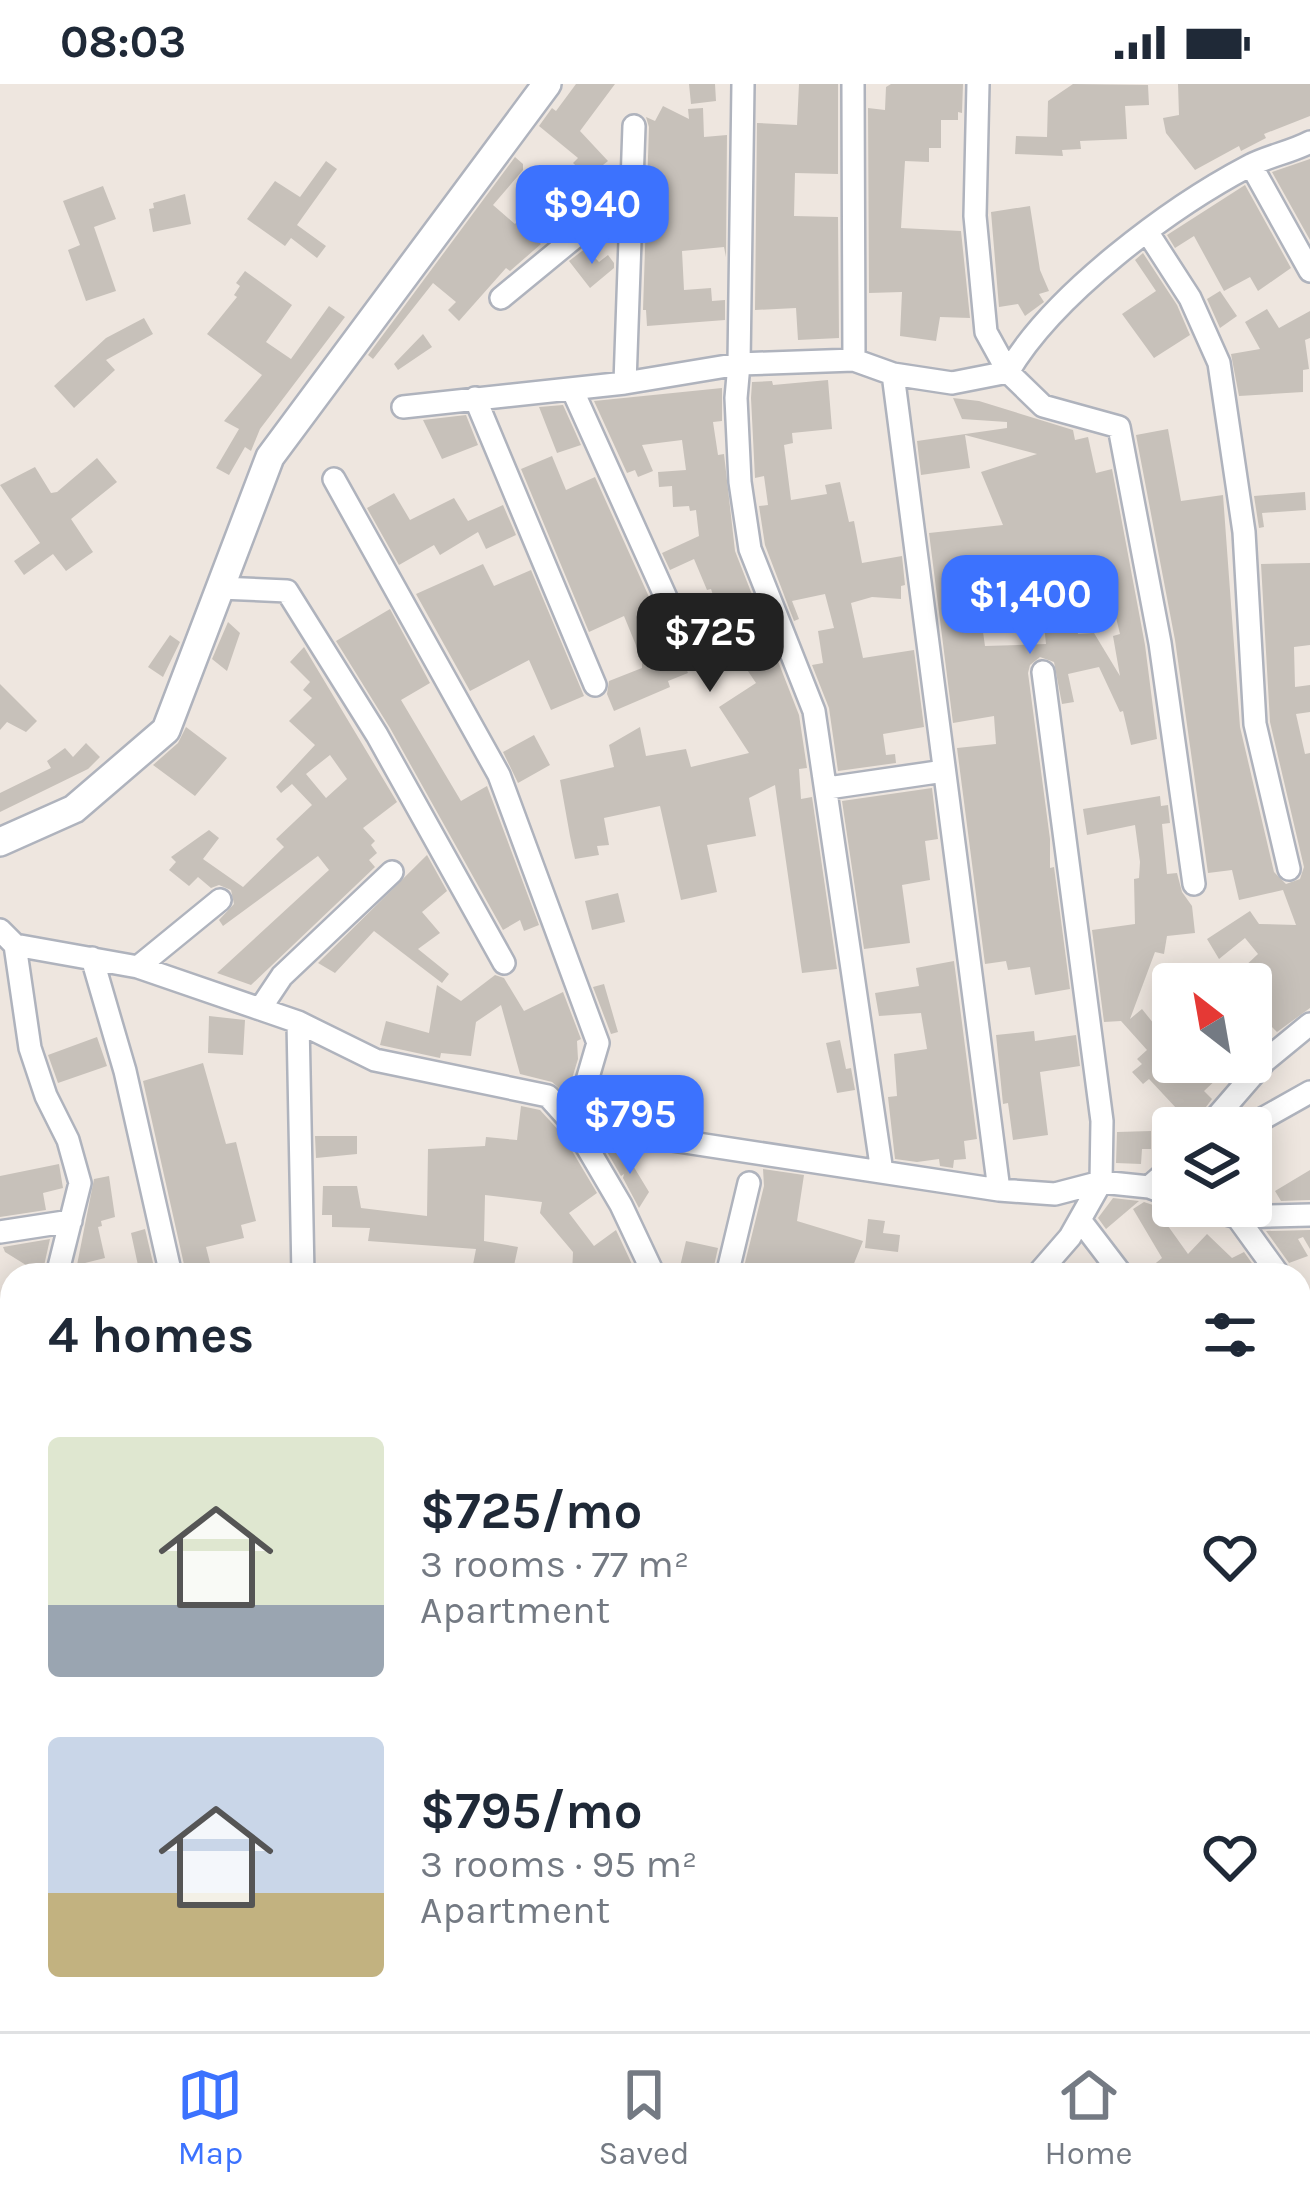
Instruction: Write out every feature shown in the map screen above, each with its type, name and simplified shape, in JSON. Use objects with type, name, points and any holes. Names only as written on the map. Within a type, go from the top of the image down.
[{"type":"street","points":[[0,842],[74,809],[166,730],[270,457],[547,84]]},
{"type":"street","points":[[743,84],[736,398],[750,549],[814,711],[882,1172]]},
{"type":"street","points":[[854,84],[854,360]]},
{"type":"street","points":[[978,84],[974,215],[986,332],[1008,372],[1043,406],[1119,427],[1160,643],[1194,884]]},
{"type":"street","points":[[625,383],[634,126]]},
{"type":"street","points":[[403,406],[625,383],[740,364],[854,360],[893,374],[952,383],[1008,372],[1027,340],[1099,270],[1251,165],[1310,142]]},
{"type":"street","points":[[1251,165],[1310,271]]},
{"type":"street","points":[[501,298],[632,191]]},
{"type":"street","points":[[1148,233],[1190,298],[1219,363],[1244,532],[1255,724],[1289,869]]},
{"type":"street","points":[[893,374],[999,1190]]},
{"type":"street","points":[[572,389],[686,642]]},
{"type":"street","points":[[476,398],[595,685]]},
{"type":"street","points":[[334,479],[499,776],[598,1043],[574,1125]]},
{"type":"street","points":[[220,588],[287,591],[377,735],[504,963]]},
{"type":"street","points":[[1043,672],[1102,1121],[1101,1182],[1070,1237],[1047,1263]]},
{"type":"street","points":[[828,788],[944,771]]},
{"type":"street","points":[[260,1009],[282,976],[392,872]]},
{"type":"street","points":[[138,967],[220,900]]},
{"type":"street","points":[[60,1263],[80,1183],[68,1140],[30,1048],[8,937],[138,967],[298,1022],[375,1060],[548,1096],[574,1125],[648,1263]]},
{"type":"street","points":[[92,958],[125,1071],[168,1263]]},
{"type":"street","points":[[298,1022],[302,1263]]},
{"type":"street","points":[[1226,1107],[1265,1060],[1310,1024]]},
{"type":"street","points":[[1272,1113],[1310,1092]]},
{"type":"street","points":[[574,1125],[999,1190],[1055,1194],[1101,1182],[1152,1178]]},
{"type":"street","points":[[730,1263],[749,1183]]},
{"type":"street","points":[[1272,1207],[1310,1202]]},
{"type":"street","points":[[1272,1213],[1310,1215]]},
{"type":"street","points":[[1080,1220],[1113,1263]]},
{"type":"street","points":[[0,1232],[71,1221]]},
{"type":"street","points":[[1253,1227],[1272,1263]]},
{"type":"building","points":[[576,84],[615,84],[580,131],[608,161],[588,177],[573,163],[578,158],[539,126]]},
{"type":"building","points":[[689,84],[715,84],[716,101],[691,104]]},
{"type":"building","points":[[799,84],[838,84],[838,174],[795,173],[794,216],[838,217],[839,338],[798,340],[796,308],[755,310],[757,123],[797,125]]},
{"type":"building","points":[[963,84],[958,120],[941,120],[941,148],[929,148],[929,162],[905,161],[901,228],[961,231],[970,318],[940,317],[936,341],[900,336],[902,292],[869,293],[868,108],[885,110],[886,87]]},
{"type":"building","points":[[1073,84],[1148,85],[1149,105],[1125,106],[1127,139],[1080,141],[1081,149],[1062,150],[1063,156],[1015,154],[1016,136],[1047,137],[1048,101]]},
{"type":"building","points":[[1178,84],[1310,84],[1310,116],[1195,170],[1166,133],[1163,118],[1179,115]]},
{"type":"building","points":[[663,106],[689,119],[688,109],[703,108],[704,137],[727,135],[726,257],[724,247],[682,251],[684,290],[711,288],[712,301],[725,300],[725,320],[647,326],[643,310],[646,117],[655,121]]},
{"type":"building","points":[[515,157],[523,170],[493,205],[515,224],[527,211],[546,227],[535,239],[541,244],[510,271],[506,268],[459,321],[448,310],[456,302],[433,283],[373,359],[368,355]]},
{"type":"building","points":[[1310,159],[1310,240],[1272,172]]},
{"type":"building","points":[[326,161],[337,169],[297,225],[326,246],[317,258],[291,238],[285,246],[247,219],[275,181],[300,197]]},
{"type":"building","points":[[1245,185],[1291,268],[1258,291],[1250,277],[1224,291],[1194,236],[1175,248],[1167,235]]},
{"type":"building","points":[[103,186],[116,219],[94,227],[116,291],[86,301],[68,250],[80,245],[63,201]]},
{"type":"building","points":[[185,194],[191,224],[153,232],[149,209],[154,208],[153,203]]},
{"type":"building","points":[[1030,206],[1040,270],[1049,291],[1039,294],[1044,302],[1025,316],[1018,304],[999,307],[991,212]]},
{"type":"building","points":[[586,248],[599,262],[608,255],[614,263],[590,288],[569,261]]},
{"type":"building","points":[[1143,253],[1177,305],[1190,335],[1154,358],[1122,314],[1156,291],[1135,260]]},
{"type":"building","points":[[245,271],[292,305],[266,342],[291,359],[329,306],[345,317],[260,429],[251,451],[245,447],[229,475],[216,468],[239,429],[224,421],[262,375],[207,334],[237,297],[240,286],[236,283]]},
{"type":"building","points":[[1220,291],[1237,316],[1220,328],[1207,299]]},
{"type":"building","points":[[1267,309],[1279,328],[1310,311],[1310,338],[1305,340],[1309,369],[1303,370],[1303,392],[1239,396],[1231,354],[1260,349],[1245,322]]},
{"type":"building","points":[[144,318],[153,334],[106,360],[115,370],[74,408],[54,386],[106,338]]},
{"type":"building","points":[[423,334],[432,347],[398,370],[394,364]]},
{"type":"building","points":[[828,380],[832,429],[792,433],[793,443],[784,445],[791,500],[827,494],[825,485],[840,482],[862,563],[902,556],[905,585],[901,599],[872,597],[851,603],[863,658],[914,650],[924,727],[883,734],[886,755],[895,754],[896,763],[838,771],[829,708],[812,665],[823,663],[818,631],[834,628],[825,594],[792,601],[799,619],[794,621],[765,545],[759,506],[768,505],[764,476],[755,478],[751,398],[752,382]]},
{"type":"building","points":[[722,388],[722,421],[713,422],[718,455],[724,454],[735,551],[799,715],[807,768],[799,769],[801,799],[812,797],[837,969],[802,973],[775,785],[749,798],[756,836],[707,845],[717,892],[681,900],[660,806],[604,818],[609,845],[597,846],[599,855],[575,859],[570,836],[560,780],[614,767],[609,745],[640,727],[646,756],[686,749],[691,767],[749,753],[719,707],[756,683],[729,643],[711,589],[707,590],[694,559],[670,570],[662,553],[699,536],[696,510],[673,507],[672,486],[659,487],[658,472],[686,470],[682,440],[642,445],[653,471],[638,477],[635,470],[627,473],[594,401]]},
{"type":"building","points":[[953,398],[979,401],[1073,430],[1075,440],[1088,437],[1096,473],[1112,469],[1145,645],[1157,739],[1131,745],[1123,711],[1099,667],[1068,674],[1074,702],[1062,704],[1054,662],[1040,657],[1030,665],[1050,868],[1054,867],[1070,989],[1035,995],[1030,967],[1008,970],[1006,961],[985,964],[957,748],[996,744],[994,716],[953,723],[929,533],[1003,525],[981,472],[1037,454],[965,435],[970,468],[921,475],[917,441],[1007,428],[1007,422],[962,419]],"holes":[[[1035,560],[1050,582],[1100,565],[1120,634],[1113,636],[1120,676],[1094,633],[1078,634],[1075,611],[1043,615],[1046,644],[985,646],[981,618],[1010,616],[1003,565]]]},
{"type":"building","points":[[563,405],[581,445],[557,453],[539,407]]},
{"type":"building","points":[[466,415],[478,445],[442,459],[423,420]]},
{"type":"building","points":[[1168,429],[1181,501],[1223,495],[1240,727],[1274,872],[1286,884],[1300,879],[1304,867],[1270,722],[1261,564],[1310,563],[1310,645],[1294,647],[1295,687],[1310,685],[1310,712],[1296,714],[1305,754],[1310,753],[1310,1008],[1277,1032],[1272,1027],[1272,963],[1248,963],[1258,954],[1245,938],[1219,959],[1207,939],[1250,911],[1259,924],[1296,925],[1283,890],[1239,900],[1232,870],[1208,873],[1175,640],[1136,435]]},
{"type":"building","points":[[552,456],[566,490],[595,477],[672,648],[688,673],[668,681],[670,687],[614,711],[607,694],[609,681],[642,668],[642,660],[624,616],[589,632],[521,469]]},
{"type":"building","points":[[97,458],[117,482],[71,519],[93,552],[66,571],[53,554],[24,575],[14,561],[40,543],[0,485],[35,467],[51,493],[57,492]]},
{"type":"building","points":[[1305,492],[1306,510],[1262,513],[1264,527],[1259,528],[1254,496]]},
{"type":"building","points":[[394,493],[410,520],[454,498],[468,521],[503,505],[516,535],[486,549],[478,532],[440,555],[434,545],[399,565],[367,508]]},
{"type":"building","points":[[483,564],[494,586],[531,570],[584,696],[551,710],[529,660],[470,691],[416,594]]},
{"type":"building","points":[[390,609],[430,683],[401,700],[461,801],[487,786],[539,925],[524,931],[520,920],[503,930],[336,641]]},
{"type":"building","points":[[228,622],[240,633],[227,671],[212,659]]},
{"type":"building","points":[[170,635],[180,642],[163,677],[148,667]]},
{"type":"building","points":[[304,647],[397,802],[363,828],[375,841],[371,845],[377,853],[369,860],[375,867],[251,985],[217,973],[329,870],[318,856],[223,926],[219,920],[234,904],[231,890],[219,885],[211,888],[198,877],[189,886],[169,870],[176,862],[171,857],[209,830],[219,838],[203,859],[243,887],[284,847],[276,839],[312,805],[292,784],[281,793],[276,787],[315,745],[289,721],[312,698],[303,690],[310,682],[290,662]],"holes":[[[330,755],[347,779],[326,798],[306,774]]]},
{"type":"building","points":[[0,684],[37,721],[26,732],[7,722],[0,730]]},
{"type":"building","points":[[186,727],[227,758],[195,796],[153,765],[178,743]]},
{"type":"building","points":[[534,735],[550,765],[518,783],[503,752]]},
{"type":"building","points":[[86,743],[100,757],[88,769],[0,812],[0,793],[51,768],[47,761],[65,748],[73,757]]},
{"type":"building","points":[[932,788],[938,839],[925,841],[930,880],[902,885],[910,943],[864,949],[842,801]]},
{"type":"building","points":[[1160,796],[1161,806],[1168,805],[1170,823],[1162,824],[1167,874],[1177,873],[1192,906],[1195,933],[1167,936],[1164,954],[1155,952],[1130,1019],[1142,1009],[1152,1022],[1152,1082],[1149,1079],[1143,1084],[1132,1072],[1142,1064],[1137,1059],[1147,1050],[1121,1021],[1104,1022],[1092,930],[1135,924],[1134,879],[1139,878],[1140,862],[1135,825],[1087,835],[1083,809]]},
{"type":"building","points":[[427,855],[447,891],[422,912],[440,933],[418,949],[449,974],[442,983],[374,931],[335,973],[318,963]]},
{"type":"building","points":[[618,893],[625,922],[592,930],[585,901]]},
{"type":"building","points":[[954,961],[977,1139],[964,1141],[966,1159],[954,1160],[953,1168],[940,1166],[939,1159],[895,1159],[888,1097],[897,1096],[894,1054],[927,1049],[921,1013],[879,1016],[875,993],[919,986],[916,968]]},
{"type":"building","points":[[495,975],[504,978],[524,1011],[563,992],[581,1039],[567,1095],[552,1082],[520,1074],[501,1005],[476,1022],[471,1056],[441,1053],[440,1058],[380,1045],[386,1021],[429,1033],[437,985],[461,1001]]},
{"type":"building","points":[[604,984],[618,1032],[611,1034],[593,987]]},
{"type":"building","points":[[209,1016],[245,1020],[243,1055],[208,1053]]},
{"type":"building","points":[[1034,1031],[1035,1041],[1076,1035],[1080,1066],[1040,1072],[1048,1135],[1013,1140],[1008,1103],[1003,1104],[996,1035]]},
{"type":"building","points":[[97,1037],[107,1066],[58,1083],[48,1055]]},
{"type":"building","points":[[840,1040],[855,1090],[837,1093],[826,1043]]},
{"type":"building","points":[[203,1063],[226,1144],[236,1142],[256,1221],[241,1225],[244,1238],[206,1247],[210,1263],[184,1263],[143,1081]]},
{"type":"building","points":[[1153,1083],[1213,1083],[1204,1091],[1212,1099],[1206,1107],[1175,1107]]},
{"type":"building","points":[[521,1106],[540,1110],[562,1134],[597,1193],[569,1213],[594,1246],[616,1230],[631,1263],[573,1263],[573,1252],[540,1213],[542,1202],[485,1195],[484,1241],[518,1247],[515,1263],[473,1263],[476,1249],[368,1241],[370,1228],[332,1227],[332,1215],[322,1215],[323,1186],[357,1186],[361,1208],[427,1216],[428,1149],[485,1146],[486,1137],[517,1140]]},
{"type":"building","points":[[1151,1131],[1151,1149],[1142,1149],[1141,1164],[1116,1163],[1117,1132]]},
{"type":"building","points":[[315,1136],[357,1136],[357,1154],[316,1158]]},
{"type":"building","points":[[613,1146],[626,1167],[629,1159],[649,1192],[639,1208],[624,1174],[606,1150]]},
{"type":"building","points":[[59,1164],[63,1188],[43,1193],[46,1210],[0,1217],[0,1176]]},
{"type":"building","points":[[763,1169],[804,1175],[797,1221],[863,1241],[854,1263],[745,1263],[764,1186]]},
{"type":"building","points":[[1310,1170],[1310,1200],[1281,1201],[1275,1191]]},
{"type":"building","points":[[109,1176],[115,1217],[101,1221],[98,1227],[105,1258],[77,1263],[94,1179]]},
{"type":"building","points":[[1113,1198],[1139,1201],[1106,1229],[1098,1218]]},
{"type":"building","points":[[1144,1202],[1152,1205],[1152,1227],[1169,1227],[1188,1254],[1207,1234],[1232,1258],[1244,1252],[1252,1263],[1156,1263],[1162,1258],[1133,1209]]},
{"type":"building","points":[[868,1219],[885,1221],[883,1233],[900,1235],[898,1252],[865,1248]]},
{"type":"building","points":[[145,1229],[153,1263],[137,1263],[131,1233]]},
{"type":"building","points":[[1310,1230],[1310,1249],[1303,1237],[1298,1239],[1308,1256],[1289,1263],[1266,1231]]},
{"type":"building","points":[[50,1239],[45,1263],[23,1263],[3,1247]]},
{"type":"building","points":[[686,1241],[718,1248],[715,1263],[681,1263]]}]
